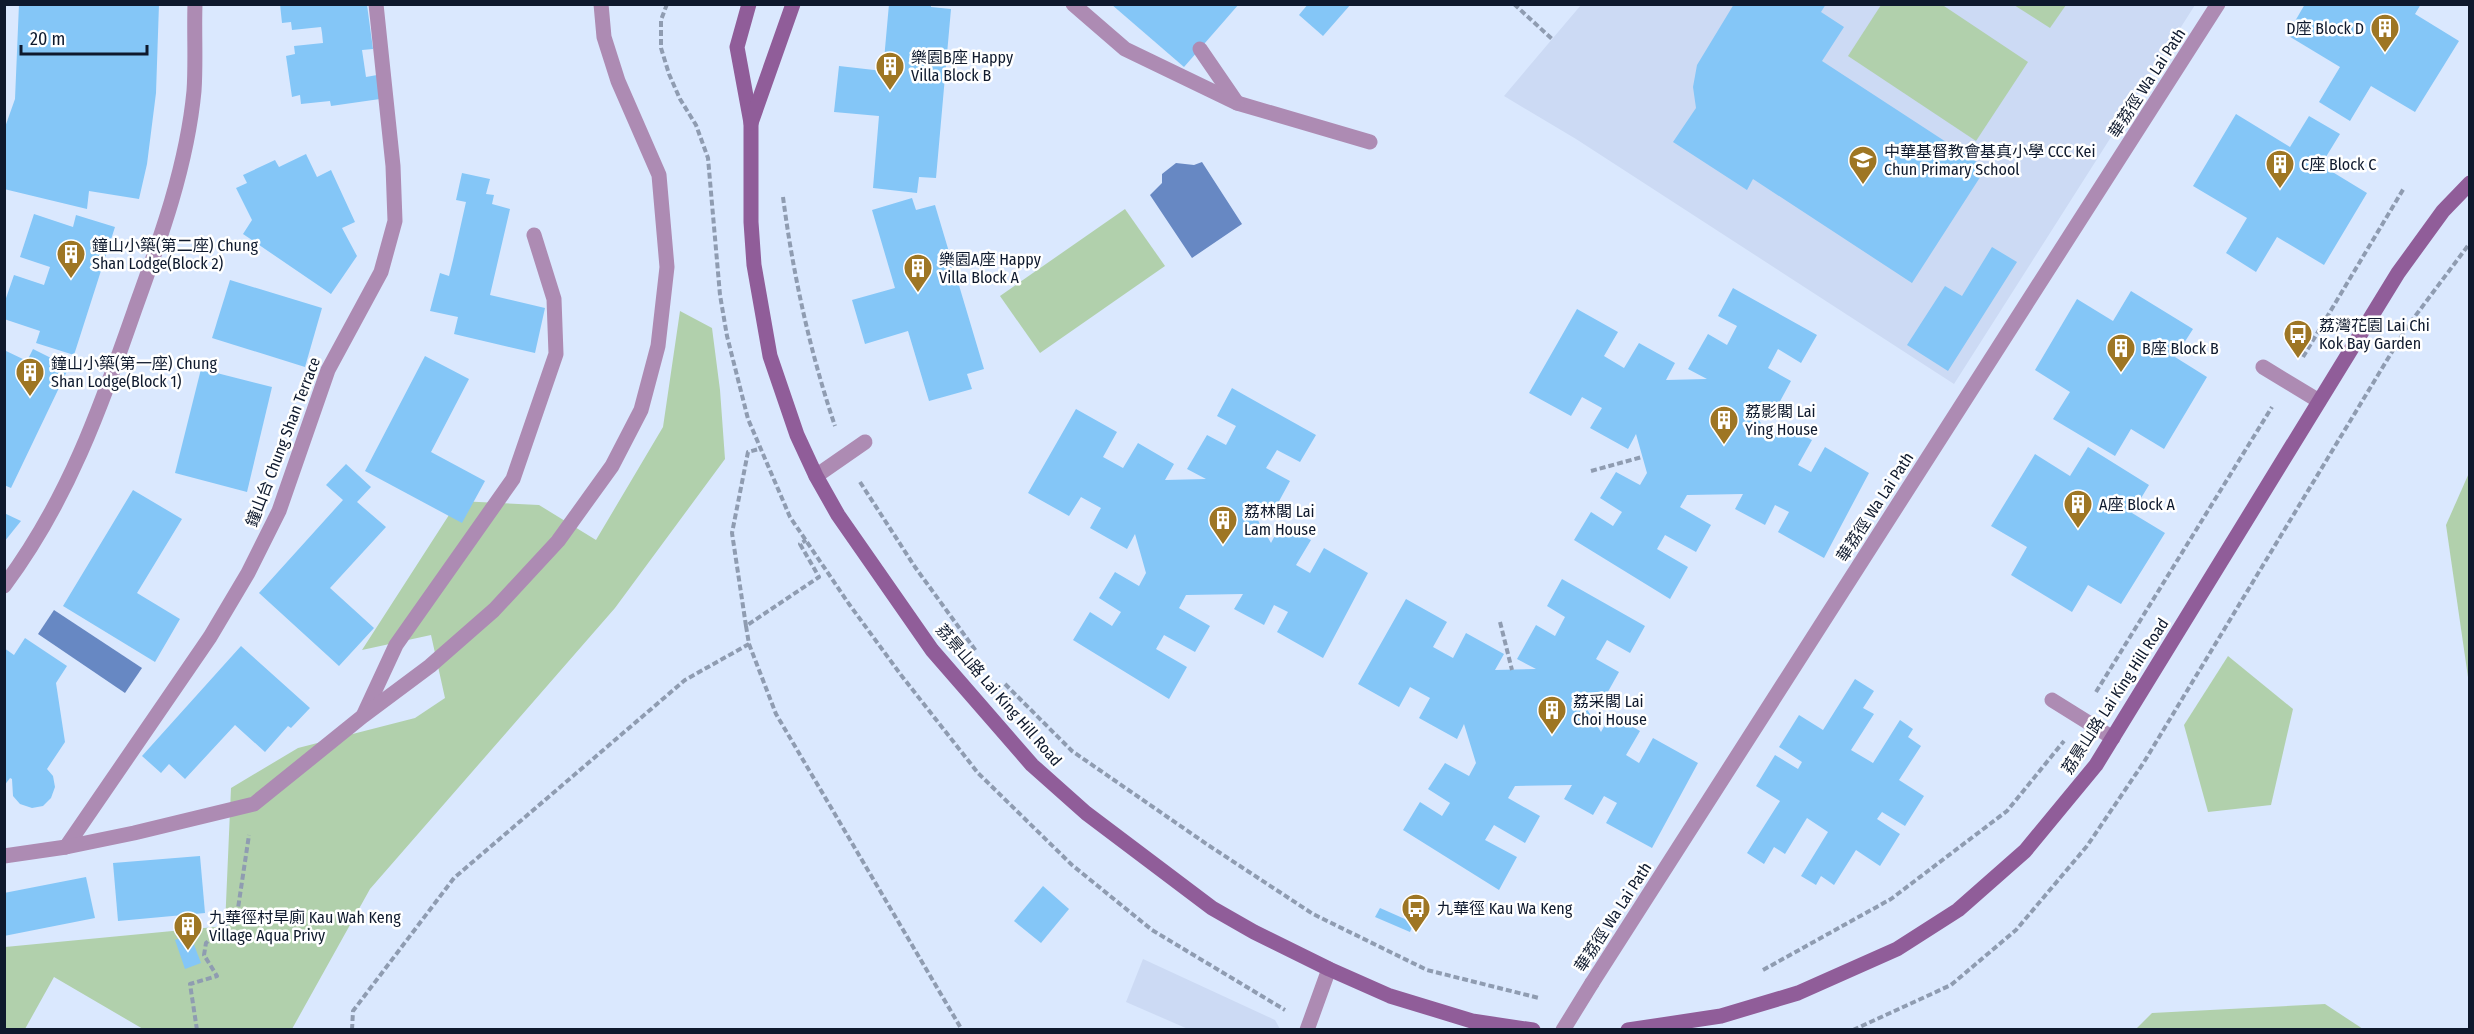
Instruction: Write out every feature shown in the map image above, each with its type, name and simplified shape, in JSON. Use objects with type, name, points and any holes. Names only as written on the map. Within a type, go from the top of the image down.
[{"type":"main road","name":"荔景山路 Lai King Hill Road","points":[[749,4],[737,47],[750,123],[751,222],[761,308],[770,356],[797,435],[816,476],[838,515],[932,650],[1032,765],[1086,813],[1212,908],[1254,932],[1390,996],[1472,1021],[1533,1029]]},
{"type":"main road","name":"荔景山路 Lai King Hill Road","points":[[750,123],[793,4]]},
{"type":"main road","name":"荔景山路 Lai King Hill Road","points":[[1628,1029],[1732,1013],[1798,993],[1897,949],[1958,910],[2025,851],[2096,765],[2398,273],[2443,211],[2469,183]]},
{"type":"street","points":[[4,586],[28,554],[58,501],[95,423],[177,185],[194,91],[195,4]]},
{"type":"street","name":"鐘山台 Chung Shan Terrace","points":[[66,847],[210,637],[248,573],[279,511],[328,370],[381,272],[394,221],[394,210],[393,166],[376,4]]},
{"type":"street","points":[[4,856],[66,847],[254,804],[363,716],[430,666],[494,610],[558,541],[612,466],[641,410],[658,346],[667,267],[659,175],[618,81],[604,37],[601,4]]},
{"type":"street","points":[[1073,4],[1125,49],[1237,104],[1370,142]]},
{"type":"street","name":"華荔徑 Wa Lai Path","points":[[1563,1029],[2218,4]]},
{"type":"street","points":[[1200,49],[1237,104]]},
{"type":"street","points":[[363,716],[396,645],[513,479],[556,354],[554,299],[534,235]]},
{"type":"street","points":[[2263,367],[2319,401]]},
{"type":"street","points":[[816,476],[865,442]]},
{"type":"street","points":[[2052,700],[2113,738]]},
{"type":"street","points":[[1307,1029],[1329,969]]},
{"type":"path","points":[[1514,4],[1552,39]]},
{"type":"path","points":[[782,186],[790,258],[823,389],[846,456],[859,481],[915,567],[981,658]]},
{"type":"path","points":[[1762,971],[1891,899],[2007,811],[2070,733],[2288,382],[2404,188]]},
{"type":"path","points":[[759,449],[748,452],[738,493],[732,533],[749,644],[776,714],[962,1029]]},
{"type":"path","points":[[1592,471],[1642,457]]},
{"type":"path","points":[[746,626],[819,577],[800,544],[806,540]]},
{"type":"path","points":[[1500,622],[1512,670]]},
{"type":"path","points":[[352,1029],[353,1011],[454,878],[685,680],[749,644]]},
{"type":"path","points":[[996,676],[1072,751],[1313,914],[1427,970],[1556,1002],[1581,1002]]},
{"type":"path","points":[[197,1029],[190,984],[217,976],[204,955],[206,943],[237,915],[254,804]]},
{"type":"shaded area","name":"中華基督教會基真小學 CCC Kei Chun Primary School","points":[[1581,5],[2195,5],[1954,384],[1576,139],[1504,96]]},
{"type":"shaded area","points":[[1143,959],[1275,1020],[1280,1029],[1188,1029],[1126,1002]]},
{"type":"green space","points":[[1941,4],[2028,62],[1976,141],[1848,56],[1881,5]]},
{"type":"green space","points":[[2014,5],[2066,5],[2050,28]]},
{"type":"green space","points":[[1125,209],[1165,266],[1040,353],[1000,296]]},
{"type":"green space","points":[[680,311],[712,328],[720,390],[725,459],[615,608],[370,889],[292,1029],[143,1029],[54,977],[25,1029],[5,1030],[5,947],[225,926],[231,788],[298,748],[415,718],[445,698],[431,635],[362,650],[458,501],[539,505],[596,540],[663,427]]},
{"type":"green space","points":[[2469,473],[2469,684],[2446,525]]},
{"type":"green space","points":[[2228,656],[2293,709],[2271,805],[2208,812],[2184,725]]},
{"type":"green space","points":[[2325,1004],[2363,1029],[2136,1029],[2152,1013]]},
{"type":"water","points":[[1202,162],[1242,224],[1192,258],[1150,195],[1162,183],[1162,174],[1176,163],[1194,165]]},
{"type":"water","points":[[54,610],[142,668],[125,693],[38,634]]},
{"type":"building","points":[[19,4],[159,4],[156,93],[147,164],[139,199],[89,191],[87,209],[4,189],[4,130],[15,99]]},
{"type":"building","points":[[280,4],[367,5],[373,49],[362,50],[366,77],[377,75],[380,99],[331,106],[330,101],[301,104],[300,95],[292,97],[286,56],[295,54],[294,46],[323,43],[322,33],[321,27],[292,30],[291,22],[282,23]]},
{"type":"building","name":"樂園B座 Happy Villa Block B","points":[[889,4],[931,4],[931,7],[951,9],[936,178],[919,177],[917,193],[873,188],[879,116],[834,112],[839,66],[883,71]]},
{"type":"building","points":[[1111,4],[1239,4],[1184,67]]},
{"type":"building","points":[[1308,4],[1351,4],[1323,36],[1299,15]]},
{"type":"building","points":[[1734,4],[1826,4],[1821,12],[1844,27],[1822,61],[1986,168],[1912,283],[1753,179],[1747,190],[1673,142],[1696,108],[1693,87],[1697,65]]},
{"type":"building","name":"D座 Block D","points":[[2305,4],[2421,4],[2415,14],[2459,41],[2415,112],[2371,86],[2350,121],[2319,102],[2340,67],[2287,35]]},
{"type":"building","name":"C座 Block C","points":[[2236,114],[2290,147],[2309,116],[2340,134],[2321,165],[2367,193],[2324,265],[2277,237],[2256,272],[2226,253],[2247,218],[2193,186]]},
{"type":"building","points":[[306,154],[317,177],[331,170],[355,222],[342,228],[357,256],[331,294],[243,234],[252,220],[236,188],[247,183],[243,175],[275,160],[279,167]]},
{"type":"building","points":[[462,173],[490,179],[486,194],[494,195],[492,204],[510,209],[490,295],[545,308],[535,353],[454,334],[458,317],[430,311],[440,273],[449,276],[453,260],[466,202],[456,200]]},
{"type":"building","name":"樂園A座 Happy Villa Block A","points":[[912,198],[916,210],[935,205],[984,369],[967,374],[972,389],[929,401],[908,331],[865,344],[852,300],[895,288],[872,210]]},
{"type":"building","name":"鐘山小築(第二座) Chung Shan Lodge(Block 2)","points":[[34,214],[73,227],[76,215],[115,227],[74,355],[36,343],[40,331],[4,319],[4,304],[14,275],[44,285],[50,267],[20,257]]},
{"type":"building","points":[[1992,247],[2017,262],[1948,371],[1907,345],[1945,286],[1962,296]]},
{"type":"building","points":[[230,280],[322,308],[305,367],[212,338]]},
{"type":"building","name":"荔影閣 Lai Ying House","points":[[1733,288],[1817,335],[1801,363],[1778,349],[1768,368],[1791,381],[1772,416],[1749,403],[1772,442],[1782,424],[1812,440],[1798,465],[1811,472],[1825,447],[1869,473],[1824,558],[1778,532],[1789,512],[1775,505],[1765,525],[1735,509],[1743,494],[1687,495],[1680,507],[1711,525],[1696,552],[1665,535],[1657,549],[1688,567],[1670,599],[1574,540],[1591,512],[1613,526],[1622,512],[1600,498],[1616,472],[1640,485],[1647,473],[1636,434],[1628,449],[1590,428],[1602,408],[1582,397],[1571,416],[1529,393],[1577,309],[1618,332],[1604,356],[1624,368],[1639,343],[1675,363],[1666,380],[1707,379],[1688,369],[1708,334],[1727,345],[1737,326],[1718,316]]},
{"type":"building","name":"B座 Block B","points":[[2131,291],[2193,329],[2175,357],[2207,377],[2164,449],[2131,429],[2115,456],[2053,419],[2070,392],[2035,370],[2077,299],[2113,321]]},
{"type":"building","name":"鐘山小築(第一座) Chung Shan Lodge(Block 1)","points":[[33,349],[69,367],[11,488],[4,485],[4,350],[27,361]]},
{"type":"building","points":[[425,356],[469,379],[431,452],[485,481],[462,523],[365,471]]},
{"type":"building","points":[[201,369],[272,387],[247,492],[175,473]]},
{"type":"building","name":"荔林閣 Lai Lam House","points":[[1232,388],[1316,435],[1300,462],[1277,450],[1266,468],[1290,481],[1271,516],[1248,503],[1271,543],[1281,524],[1311,540],[1296,565],[1310,573],[1324,548],[1368,573],[1323,658],[1277,632],[1288,612],[1274,605],[1264,625],[1234,609],[1243,594],[1186,595],[1179,608],[1210,626],[1195,652],[1164,635],[1156,649],[1187,667],[1169,699],[1073,640],[1090,612],[1112,626],[1121,612],[1099,598],[1115,572],[1139,586],[1146,573],[1135,534],[1127,549],[1090,528],[1101,508],[1081,497],[1069,516],[1028,493],[1076,409],[1117,432],[1103,457],[1123,468],[1138,443],[1174,464],[1165,480],[1206,479],[1187,469],[1207,435],[1226,445],[1236,426],[1217,416]]},
{"type":"building","name":"A座 Block A","points":[[2088,447],[2149,485],[2132,513],[2165,533],[2121,604],[2088,585],[2072,612],[2011,575],[2027,547],[1991,526],[2035,454],[2070,476]]},
{"type":"building","points":[[346,464],[371,487],[357,502],[386,527],[330,588],[374,628],[339,666],[259,593],[343,500],[326,485]]},
{"type":"building","points":[[133,490],[182,519],[137,593],[180,619],[155,662],[63,606]]},
{"type":"building","points":[[4,513],[21,521],[4,542]]},
{"type":"building","name":"荔采閣 Lai Choi House","points":[[1562,579],[1645,626],[1630,653],[1607,640],[1596,659],[1619,672],[1600,706],[1577,693],[1601,732],[1611,714],[1640,731],[1626,755],[1639,763],[1653,738],[1698,763],[1652,848],[1606,823],[1617,803],[1604,796],[1593,815],[1564,799],[1572,785],[1515,786],[1508,798],[1540,816],[1525,843],[1494,825],[1485,840],[1517,857],[1499,890],[1403,830],[1420,802],[1442,816],[1450,803],[1428,789],[1445,763],[1469,776],[1476,763],[1464,724],[1457,739],[1419,718],[1430,698],[1410,687],[1399,707],[1358,684],[1406,599],[1447,622],[1433,647],[1453,658],[1466,633],[1504,654],[1495,670],[1536,669],[1517,659],[1536,625],[1555,636],[1565,617],[1547,606]]},
{"type":"building","points":[[25,638],[67,666],[56,683],[65,742],[47,769],[53,776],[55,787],[51,798],[43,806],[32,808],[20,804],[13,796],[12,779],[10,778],[4,786],[4,648],[14,655]]},
{"type":"building","points":[[241,646],[310,708],[291,728],[288,726],[265,752],[235,725],[185,779],[169,764],[161,773],[142,756]]},
{"type":"building","points":[[1855,679],[1874,691],[1863,708],[1874,714],[1851,750],[1873,763],[1900,720],[1913,729],[1908,737],[1921,746],[1899,780],[1924,796],[1905,826],[1882,812],[1877,819],[1900,834],[1880,866],[1856,850],[1834,885],[1821,876],[1816,885],[1801,876],[1828,832],[1807,818],[1785,854],[1774,847],[1764,864],[1747,853],[1780,801],[1756,786],[1775,755],[1798,769],[1802,762],[1779,747],[1799,715],[1823,730]]},
{"type":"building","points":[[200,856],[205,913],[118,921],[113,863]]},
{"type":"building","points":[[86,877],[95,918],[4,936],[4,893]]},
{"type":"building","points":[[1043,886],[1069,909],[1041,943],[1014,921]]},
{"type":"building","points":[[1380,908],[1414,923],[1410,932],[1375,917]]},
{"type":"building","name":"九華徑村旱廁 Kau Wah Keng Village Aqua Privy","points":[[190,934],[201,963],[185,969],[175,940]]},
{"type":"place","name":"D座 Block D","points":[[2385,54]]},
{"type":"place","name":"樂園B座 Happy Villa Block B","points":[[890,92]]},
{"type":"place","name":"中華基督教會基真小學 CCC Kei Chun Primary School","points":[[1863,186]]},
{"type":"place","name":"C座 Block C","points":[[2280,190]]},
{"type":"place","name":"鐘山小築(第二座) Chung Shan Lodge(Block 2)","points":[[71,280]]},
{"type":"place","name":"樂園A座 Happy Villa Block A","points":[[918,294]]},
{"type":"place","name":"荔灣花園 Lai Chi Kok Bay Garden","points":[[2298,360]]},
{"type":"place","name":"B座 Block B","points":[[2121,374]]},
{"type":"place","name":"鐘山小築(第一座) Chung Shan Lodge(Block 1)","points":[[30,398]]},
{"type":"place","name":"荔影閣 Lai Ying House","points":[[1724,446]]},
{"type":"place","name":"A座 Block A","points":[[2078,530]]},
{"type":"place","name":"荔林閣 Lai Lam House","points":[[1223,546]]},
{"type":"place","name":"荔采閣 Lai Choi House","points":[[1552,736]]},
{"type":"place","name":"九華徑 Kau Wa Keng","points":[[1416,934]]},
{"type":"place","name":"九華徑村旱廁 Kau Wah Keng Village Aqua Privy","points":[[188,952]]}]
